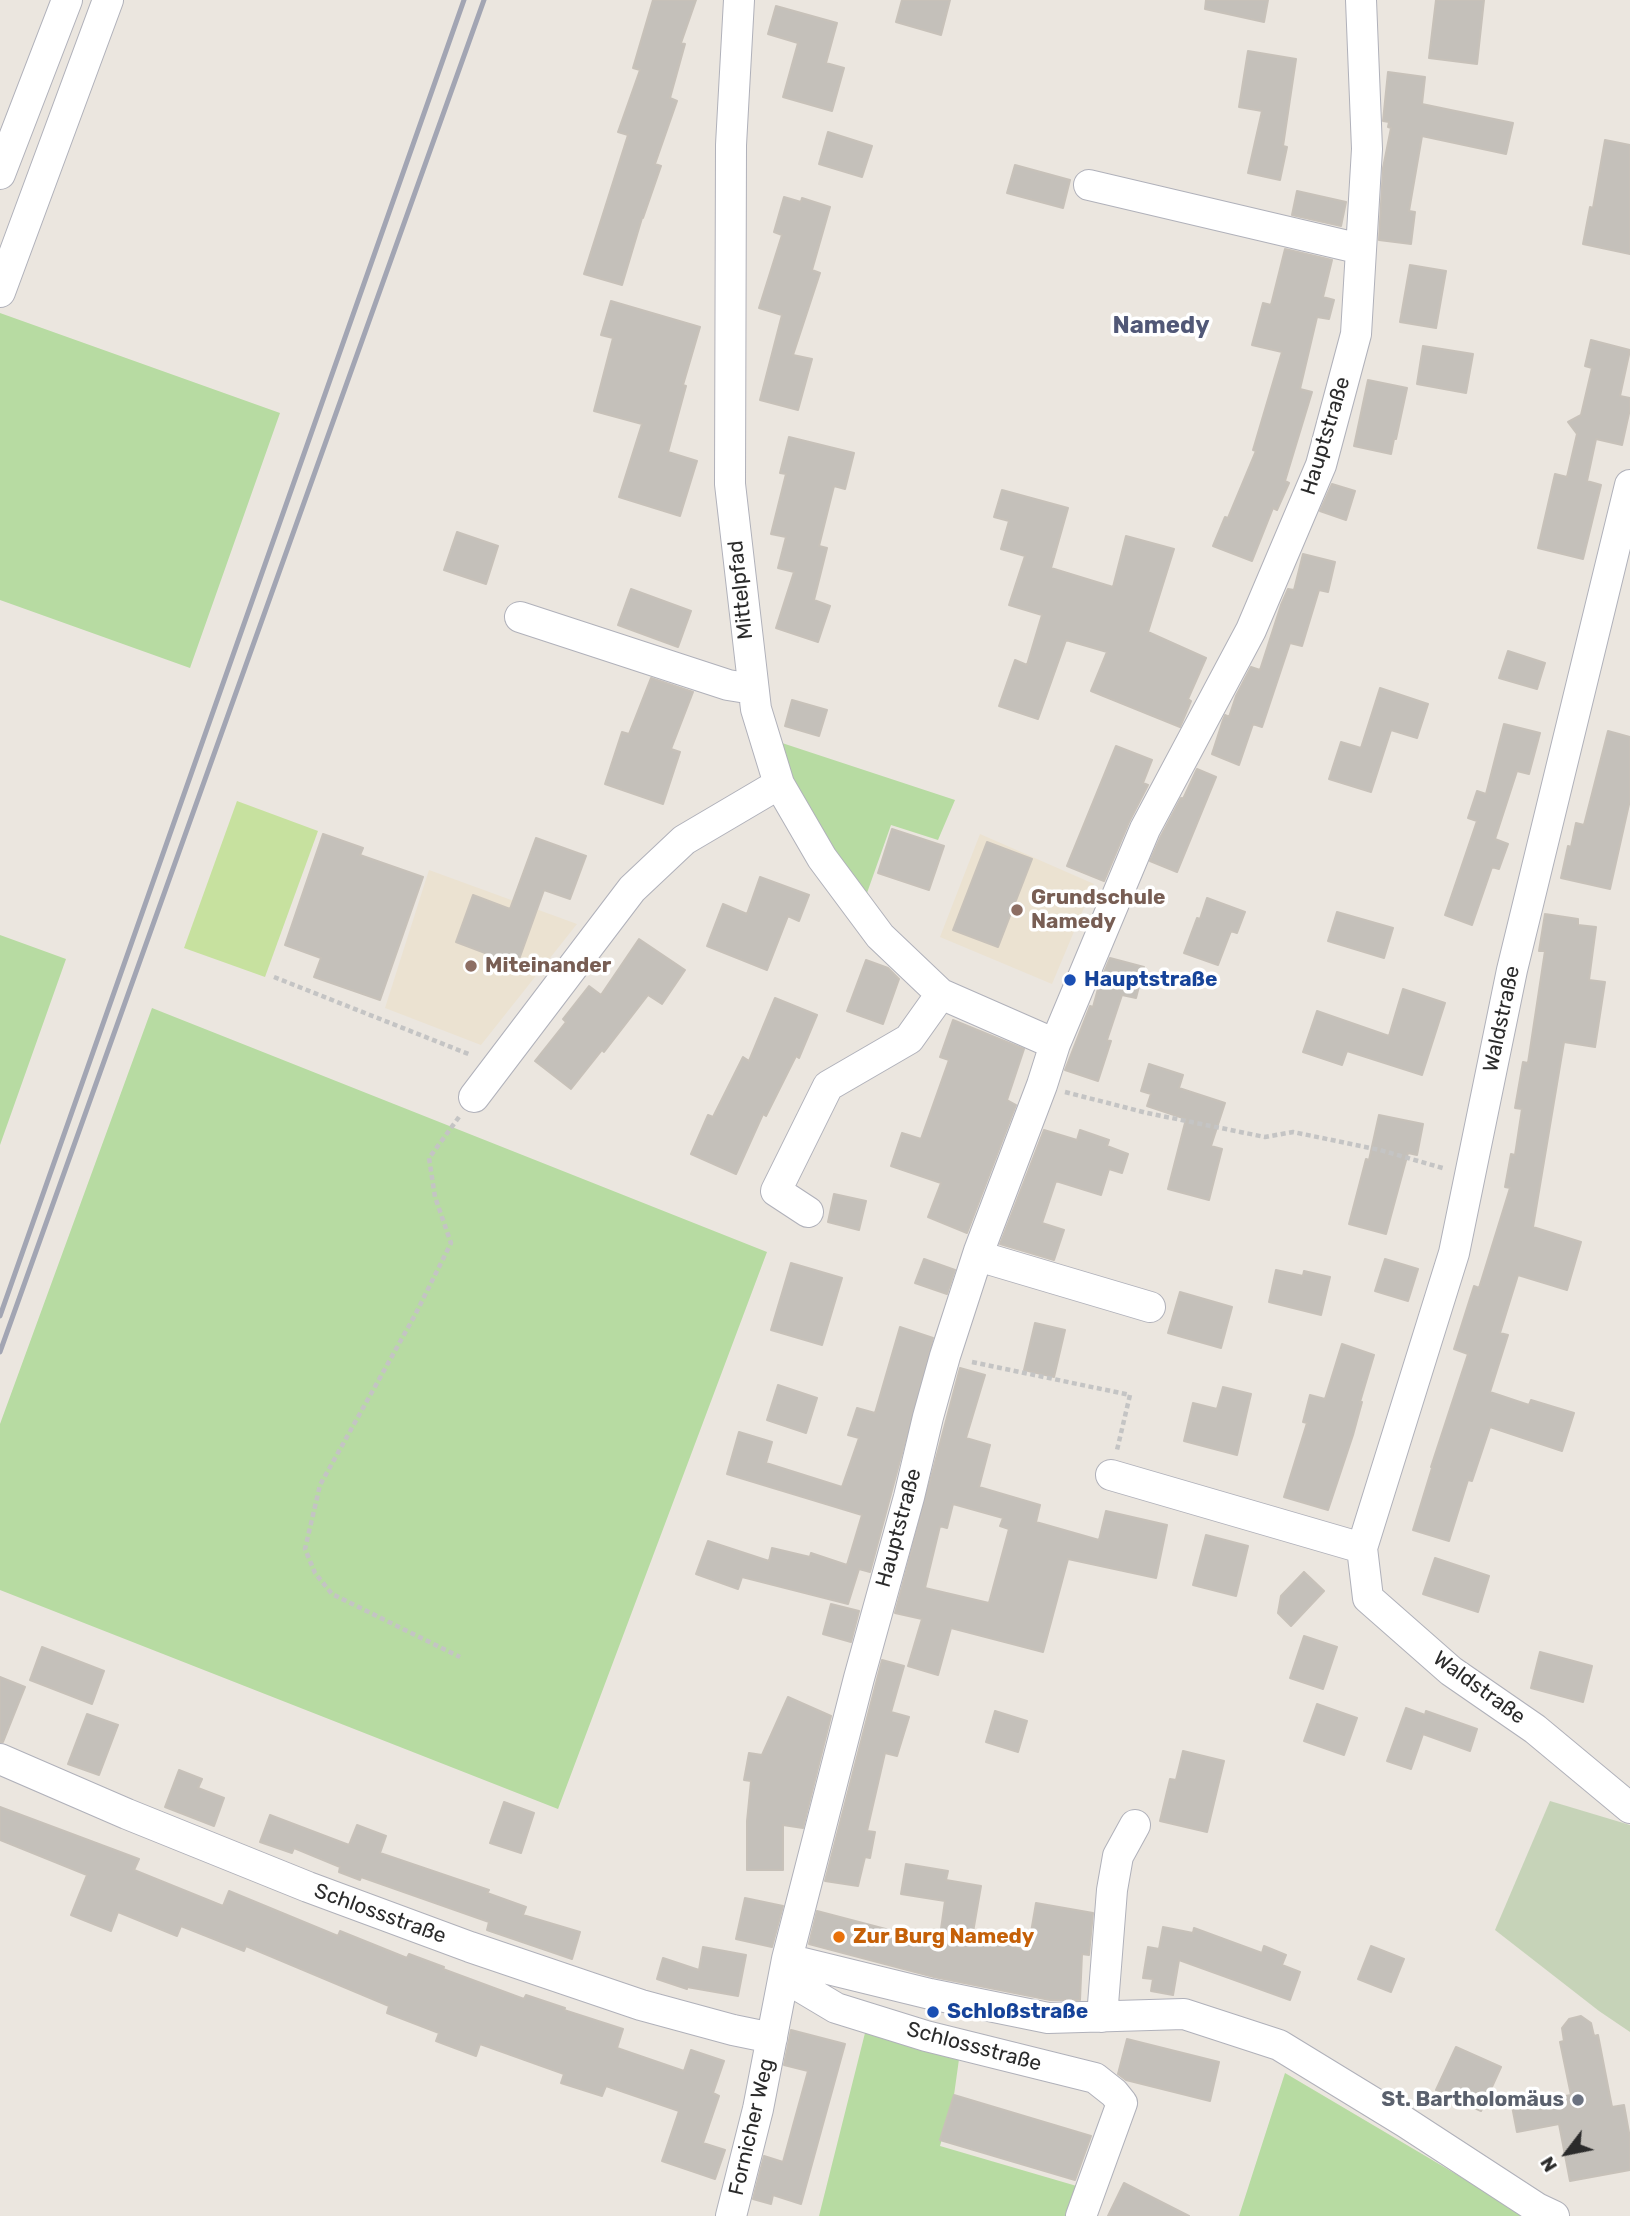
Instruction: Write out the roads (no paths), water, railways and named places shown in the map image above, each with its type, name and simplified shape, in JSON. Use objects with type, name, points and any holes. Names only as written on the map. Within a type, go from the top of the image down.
[{"type":"street","points":[[0,174],[67,0]]},
{"type":"street","points":[[0,292],[108,0]]},
{"type":"street","name":"Mittelpfad","points":[[739,0],[731,145],[730,484],[756,709],[779,784],[822,859],[880,936],[941,994],[1055,1044]]},
{"type":"street","name":"Hauptstraße","points":[[772,2038],[785,1968],[945,1356],[978,1256],[1055,1044],[1145,829],[1251,630],[1321,466],[1356,334],[1367,149],[1360,0]]},
{"type":"street","points":[[1089,185],[1361,249]]},
{"type":"street","name":"Waldstraße","points":[[1630,485],[1512,970],[1454,1253],[1362,1548],[1368,1598],[1451,1671],[1535,1729],[1630,1808]]},
{"type":"street","points":[[520,617],[728,685],[753,689]]},
{"type":"street","points":[[474,1097],[632,889],[684,840],[779,784]]},
{"type":"street","points":[[808,1212],[776,1191],[828,1086],[909,1039],[941,994]]},
{"type":"street","points":[[978,1256],[1150,1307]]},
{"type":"street","points":[[1111,1475],[1362,1548]]},
{"type":"street","name":"Schlossstraße","points":[[0,1759],[200,1844],[422,1930],[640,2005],[772,2038]]},
{"type":"street","points":[[1102,2017],[1112,1890],[1118,1856],[1135,1825]]},
{"type":"street","name":"Schlossstraße","points":[[785,1968],[1048,2018],[1184,2014],[1279,2045],[1405,2122],[1536,2208],[1554,2216]]},
{"type":"street","name":"Schlossstraße","points":[[785,1968],[836,2008],[926,2036],[1095,2078],[1114,2093],[1122,2103],[1081,2216]]},
{"type":"street","name":"Fornicher Weg","points":[[731,2216],[758,2109],[772,2038]]},
{"type":"railway","points":[[0,1316],[464,0]]},
{"type":"railway","points":[[0,1352],[484,0]]},
{"type":"place","name":"Grundschule Namedy","points":[[1017,910]]},
{"type":"place","name":"Miteinander","points":[[471,966]]},
{"type":"place","name":"Hauptstraße","points":[[1070,980]]},
{"type":"place","name":"Zur Burg Namedy","points":[[839,1937]]},
{"type":"place","name":"Schloßstraße","points":[[933,2012]]},
{"type":"place","name":"St. Bartholomäus","points":[[1578,2100]]},
{"type":"district","name":"Namedy","points":[[1161,326]]}]
